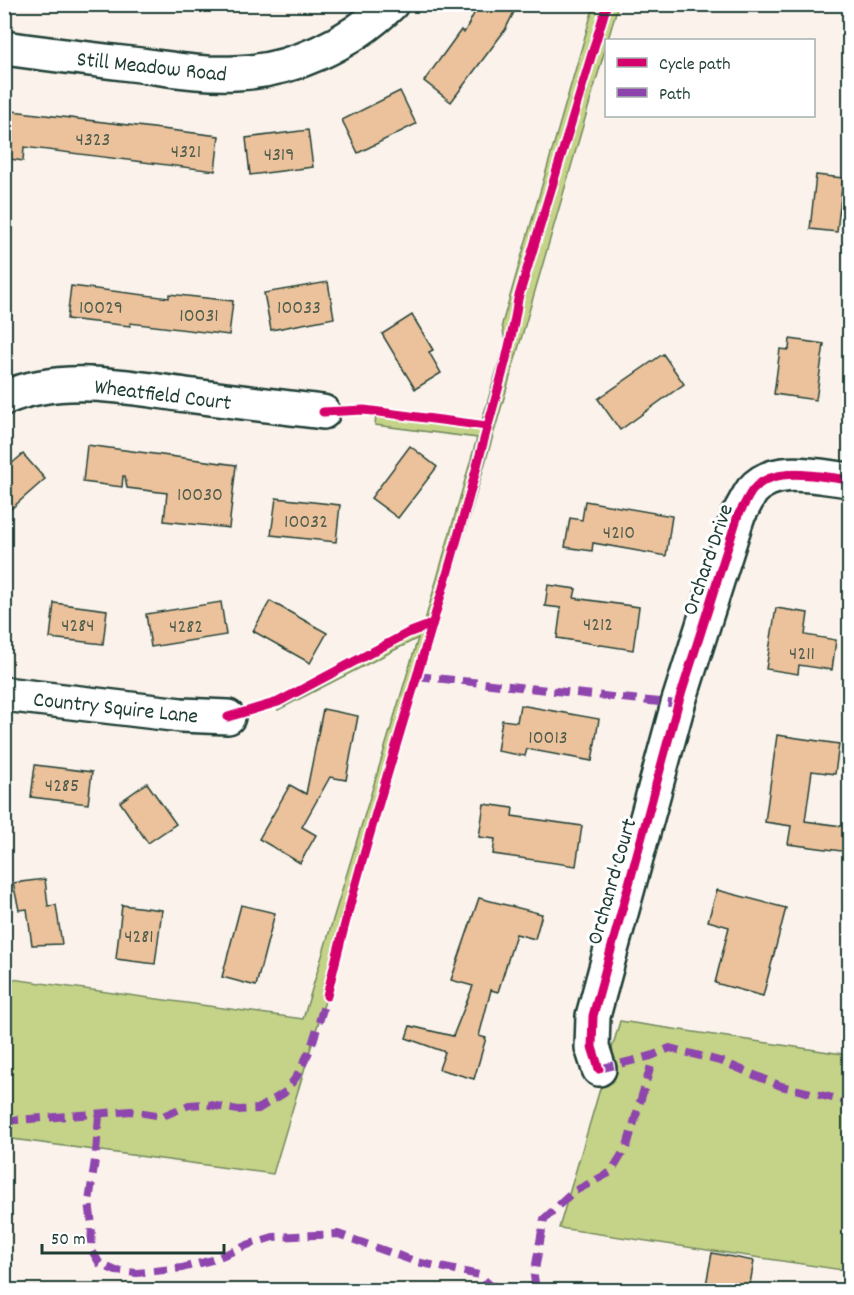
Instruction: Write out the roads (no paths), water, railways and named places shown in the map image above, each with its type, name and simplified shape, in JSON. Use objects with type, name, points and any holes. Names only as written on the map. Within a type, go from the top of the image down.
[{"type":"street","name":"Still Meadow Road","points":[[4,48],[197,72],[236,73],[271,69],[308,58],[344,41],[391,4]]},
{"type":"street","name":"Wheatfield Court","points":[[4,398],[32,388],[69,383],[107,385],[322,412]]},
{"type":"street","name":"Orchard Drive","points":[[678,704],[738,515],[752,491],[760,483],[772,477],[788,474],[849,480]]},
{"type":"street","name":"Country Squire Lane","points":[[4,694],[181,715],[228,717]]},
{"type":"street","name":"Orchanrd Court","points":[[599,1069],[592,1047],[593,1016],[678,704]]}]
